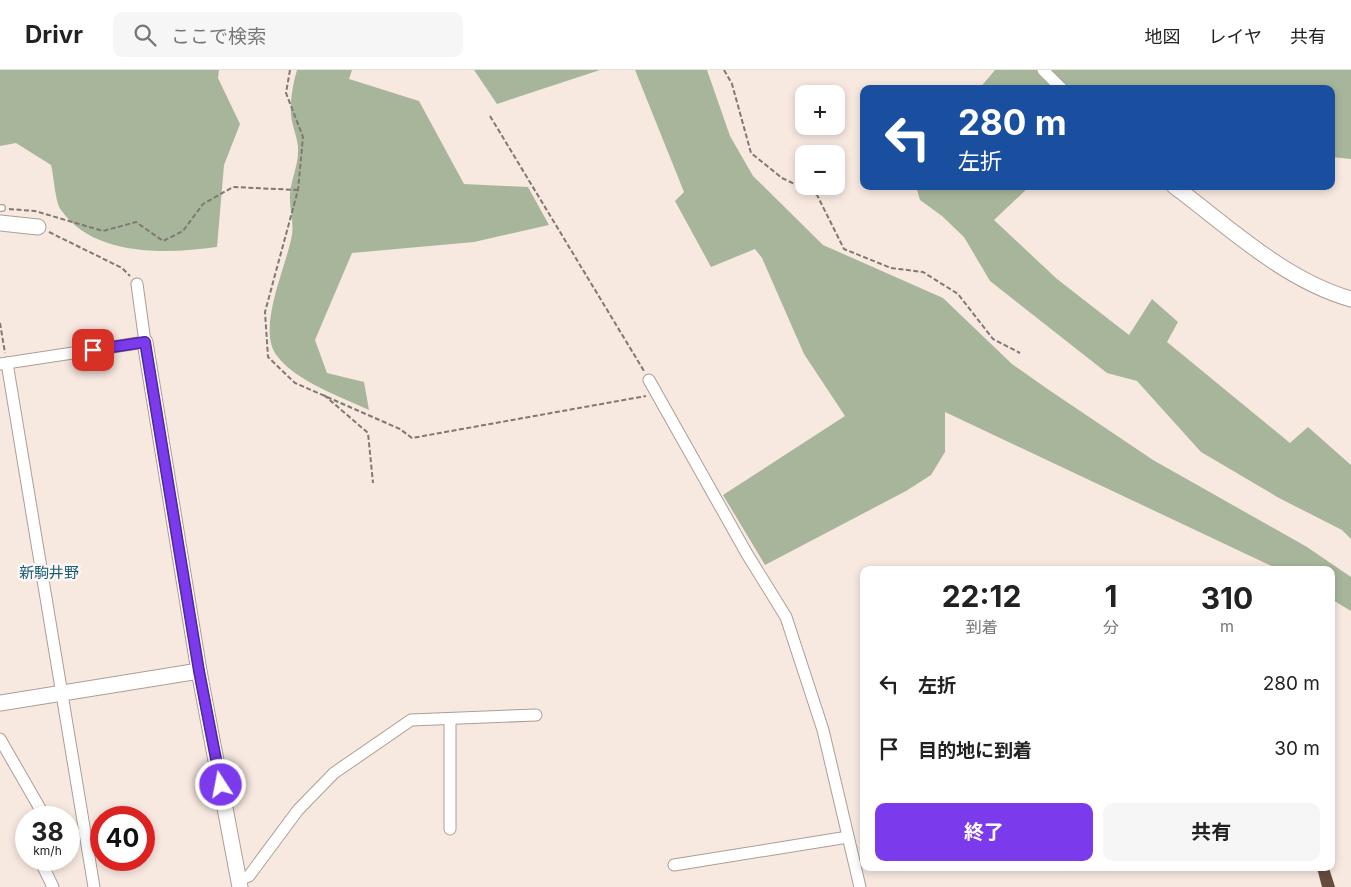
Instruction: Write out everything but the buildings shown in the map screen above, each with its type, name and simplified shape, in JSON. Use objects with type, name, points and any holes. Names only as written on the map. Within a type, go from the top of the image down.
[{"type":"street","points":[[1043,70],[1058,85]]},
{"type":"street","points":[[1179,190],[1275,262],[1311,284],[1351,299]]},
{"type":"street","points":[[1,213],[38,227]]},
{"type":"street","points":[[137,284],[199,671],[240,884]]},
{"type":"street","points":[[94,887],[62,694],[3,364],[145,342]]},
{"type":"street","points":[[649,380],[747,554],[786,617],[823,730],[860,887]]},
{"type":"street","points":[[0,703],[199,671]]},
{"type":"street","points":[[240,884],[249,876],[298,810],[334,773],[411,720],[450,720],[536,715]]},
{"type":"street","points":[[450,720],[450,829]]},
{"type":"street","points":[[0,739],[39,806]]},
{"type":"street","points":[[674,865],[848,837]]},
{"type":"street","points":[[45,871],[53,887]]},
{"type":"path","points":[[290,70],[286,93],[303,137],[298,190],[265,312],[268,357],[295,383],[322,393],[400,429],[412,438],[657,394]]},
{"type":"path","points":[[724,70],[732,84],[751,153],[782,178],[817,195],[844,248],[891,268],[922,272],[958,294],[993,339],[1020,353]]},
{"type":"path","points":[[490,116],[649,380]]},
{"type":"path","points":[[1,213],[35,211],[103,231],[136,222],[163,240],[183,231],[203,204],[233,187],[298,190]]},
{"type":"path","points":[[38,227],[122,268],[137,284]]},
{"type":"path","points":[[0,323],[3,364]]},
{"type":"path","points":[[322,393],[368,433],[373,483]]},
{"type":"green space","points":[[0,70],[219,70],[218,78],[240,124],[224,165],[217,247],[176,251],[132,249],[92,237],[75,225],[59,206],[51,165],[16,143],[0,146]]},
{"type":"green space","points":[[297,70],[352,70],[349,79],[419,101],[464,184],[528,187],[549,225],[474,242],[352,253],[315,340],[327,373],[364,382],[369,410],[320,388],[295,373],[277,356],[271,344],[270,330],[274,298],[292,235],[290,194],[298,157],[298,147],[291,115],[291,104]]},
{"type":"green space","points":[[474,70],[600,70],[497,104]]},
{"type":"green space","points":[[635,70],[707,70],[730,136],[753,176],[823,245],[943,298],[1012,364],[1049,390],[1153,460],[1307,547],[1335,566],[1272,566],[945,412],[945,452],[931,475],[906,491],[765,565],[723,495],[845,416],[804,354],[762,258],[755,249],[711,267],[675,201],[684,192]]},
{"type":"green space","points":[[995,70],[1351,70],[1351,159],[1335,157],[1335,85],[982,85]]},
{"type":"green space","points":[[917,190],[1026,190],[994,220],[1057,279],[1129,335],[1152,299],[1178,322],[1167,342],[1290,443],[1308,427],[1351,465],[1351,539],[1342,530],[1279,498],[1201,452],[1137,381],[1107,373],[990,281],[964,237],[942,216],[920,200]]},
{"type":"green space","points":[[1335,566],[1351,577],[1351,611],[1335,601]]},
{"type":"district","name":"新駒井野","points":[[49,572]]},
{"type":"route","points":[[93,350],[145,342],[199,671],[221,785]]}]
